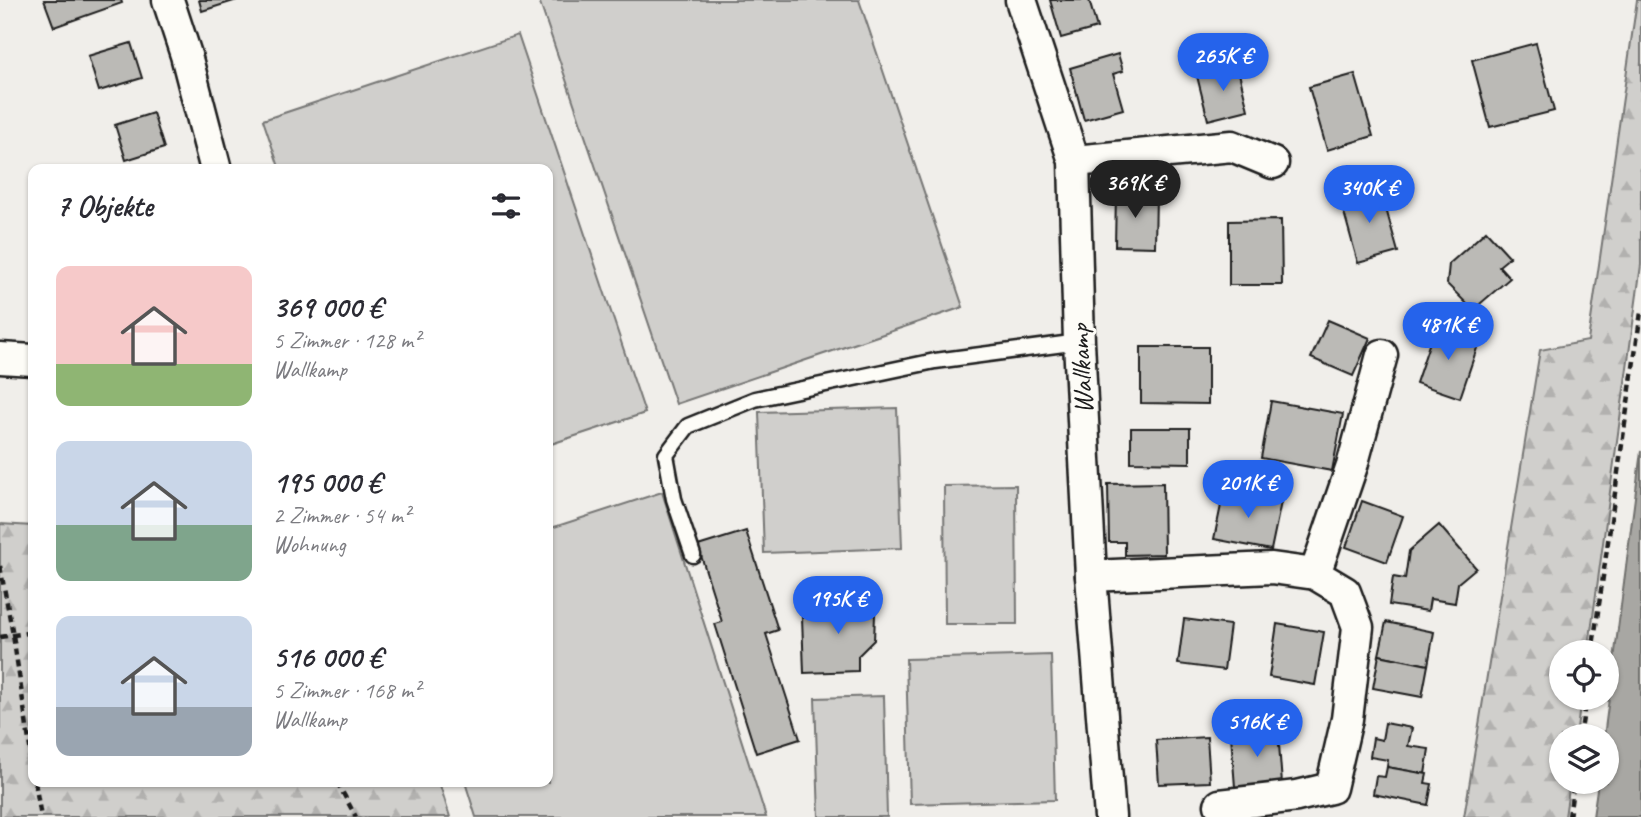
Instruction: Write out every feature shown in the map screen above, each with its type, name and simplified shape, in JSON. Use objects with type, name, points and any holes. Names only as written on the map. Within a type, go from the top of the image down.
[{"type":"street","points":[[168,0],[186,55],[214,164]]},
{"type":"street","name":"Wallkamp","points":[[1021,0],[1074,161],[1079,342],[1091,576],[1110,817]]},
{"type":"street","points":[[1074,161],[1232,146],[1273,163]]},
{"type":"street","points":[[1315,574],[1352,466],[1382,355]]},
{"type":"street","points":[[0,358],[28,360]]},
{"type":"street","points":[[1091,576],[1272,568],[1315,574],[1345,592],[1358,627],[1347,719],[1331,788],[1297,796],[1220,805]]},
{"type":"lane","points":[[692,555],[674,499],[666,455],[688,426],[755,399],[935,361],[1079,342]]},
{"type":"path","points":[[1594,640],[1641,312]]},
{"type":"path","points":[[0,566],[28,734]]},
{"type":"path","points":[[0,637],[28,633]]},
{"type":"path","points":[[37,787],[41,817]]},
{"type":"path","points":[[340,787],[356,817]]},
{"type":"path","points":[[1569,817],[1572,794]]},
{"type":"green space","points":[[539,0],[859,0],[963,307],[676,404]]},
{"type":"green space","points":[[1637,0],[1641,0],[1641,265],[1590,640],[1549,640],[1549,710],[1579,710],[1578,724],[1549,724],[1549,794],[1568,794],[1565,817],[1464,817],[1540,350],[1588,341]]},
{"type":"green space","points":[[518,35],[645,413],[553,443],[553,164],[278,164],[263,120]]},
{"type":"green space","points":[[897,408],[902,548],[764,553],[759,412]]},
{"type":"green space","points":[[1016,485],[1017,624],[945,624],[944,486]]},
{"type":"green space","points":[[662,492],[766,817],[476,817],[467,787],[553,787],[553,527]]},
{"type":"green space","points":[[0,524],[28,526],[28,787],[441,787],[450,817],[0,817]]},
{"type":"green space","points":[[1051,655],[1055,800],[910,804],[906,659]]},
{"type":"green space","points":[[884,696],[887,817],[819,817],[815,698]]},
{"type":"shaded area","points":[[1641,451],[1641,817],[1593,817],[1596,794],[1619,794],[1619,724],[1606,724],[1607,710],[1619,710],[1619,640],[1617,640]]},
{"type":"building","points":[[44,0],[121,0],[122,3],[54,27]]},
{"type":"building","points":[[199,0],[237,0],[202,11]]},
{"type":"building","points":[[1050,0],[1089,0],[1097,28],[1061,38]]},
{"type":"building","points":[[131,43],[142,78],[99,91],[88,56]]},
{"type":"building","points":[[1536,43],[1554,111],[1490,127],[1472,60]]},
{"type":"building","points":[[1118,54],[1123,71],[1113,74],[1123,109],[1084,120],[1070,68]]},
{"type":"building","points":[[1237,65],[1248,110],[1208,120],[1197,76]]},
{"type":"building","points":[[1355,74],[1373,136],[1327,150],[1309,87]]},
{"type":"building","points":[[153,113],[164,148],[126,160],[115,125]]},
{"type":"building","points":[[1380,187],[1398,252],[1358,263],[1340,198]]},
{"type":"building","points":[[1116,193],[1156,194],[1155,247],[1115,246]]},
{"type":"building","points":[[1281,220],[1282,285],[1229,285],[1229,221]]},
{"type":"building","points":[[1486,231],[1510,257],[1499,266],[1510,278],[1473,310],[1447,284],[1449,264]]},
{"type":"building","points":[[1328,320],[1370,338],[1353,376],[1311,358]]},
{"type":"building","points":[[1435,327],[1479,342],[1460,398],[1416,383]]},
{"type":"building","points":[[1141,347],[1208,347],[1208,404],[1141,403]]},
{"type":"building","points":[[1271,401],[1343,414],[1332,471],[1261,458]]},
{"type":"building","points":[[1131,428],[1190,428],[1190,463],[1131,462]]},
{"type":"building","points":[[1163,483],[1164,554],[1125,555],[1125,542],[1109,542],[1108,484]]},
{"type":"building","points":[[1224,491],[1281,502],[1271,550],[1214,539]]},
{"type":"building","points":[[1362,501],[1403,516],[1387,562],[1346,547]]},
{"type":"building","points":[[1439,525],[1476,568],[1458,583],[1455,603],[1430,599],[1428,611],[1389,605],[1393,577],[1405,579],[1409,551]]},
{"type":"building","points":[[746,531],[778,630],[766,634],[800,739],[756,753],[715,624],[722,622],[698,546]]},
{"type":"building","points":[[834,597],[856,597],[875,614],[874,640],[858,656],[858,671],[804,673],[802,617],[821,616]]},
{"type":"building","points":[[1184,619],[1230,625],[1224,670],[1178,664]]},
{"type":"building","points":[[1386,622],[1434,632],[1428,665],[1379,655]]},
{"type":"building","points":[[1277,624],[1324,632],[1315,685],[1269,677]]},
{"type":"building","points":[[1379,655],[1428,665],[1422,697],[1373,688]]},
{"type":"building","points":[[1385,723],[1412,728],[1408,746],[1429,749],[1425,774],[1387,767],[1388,760],[1370,757],[1373,738],[1382,740]]},
{"type":"building","points":[[1278,731],[1282,784],[1235,787],[1231,735]]},
{"type":"building","points":[[1207,737],[1210,782],[1159,784],[1156,740]]},
{"type":"building","points":[[1387,767],[1427,774],[1425,783],[1432,784],[1428,805],[1373,794],[1376,776],[1385,777]]}]
